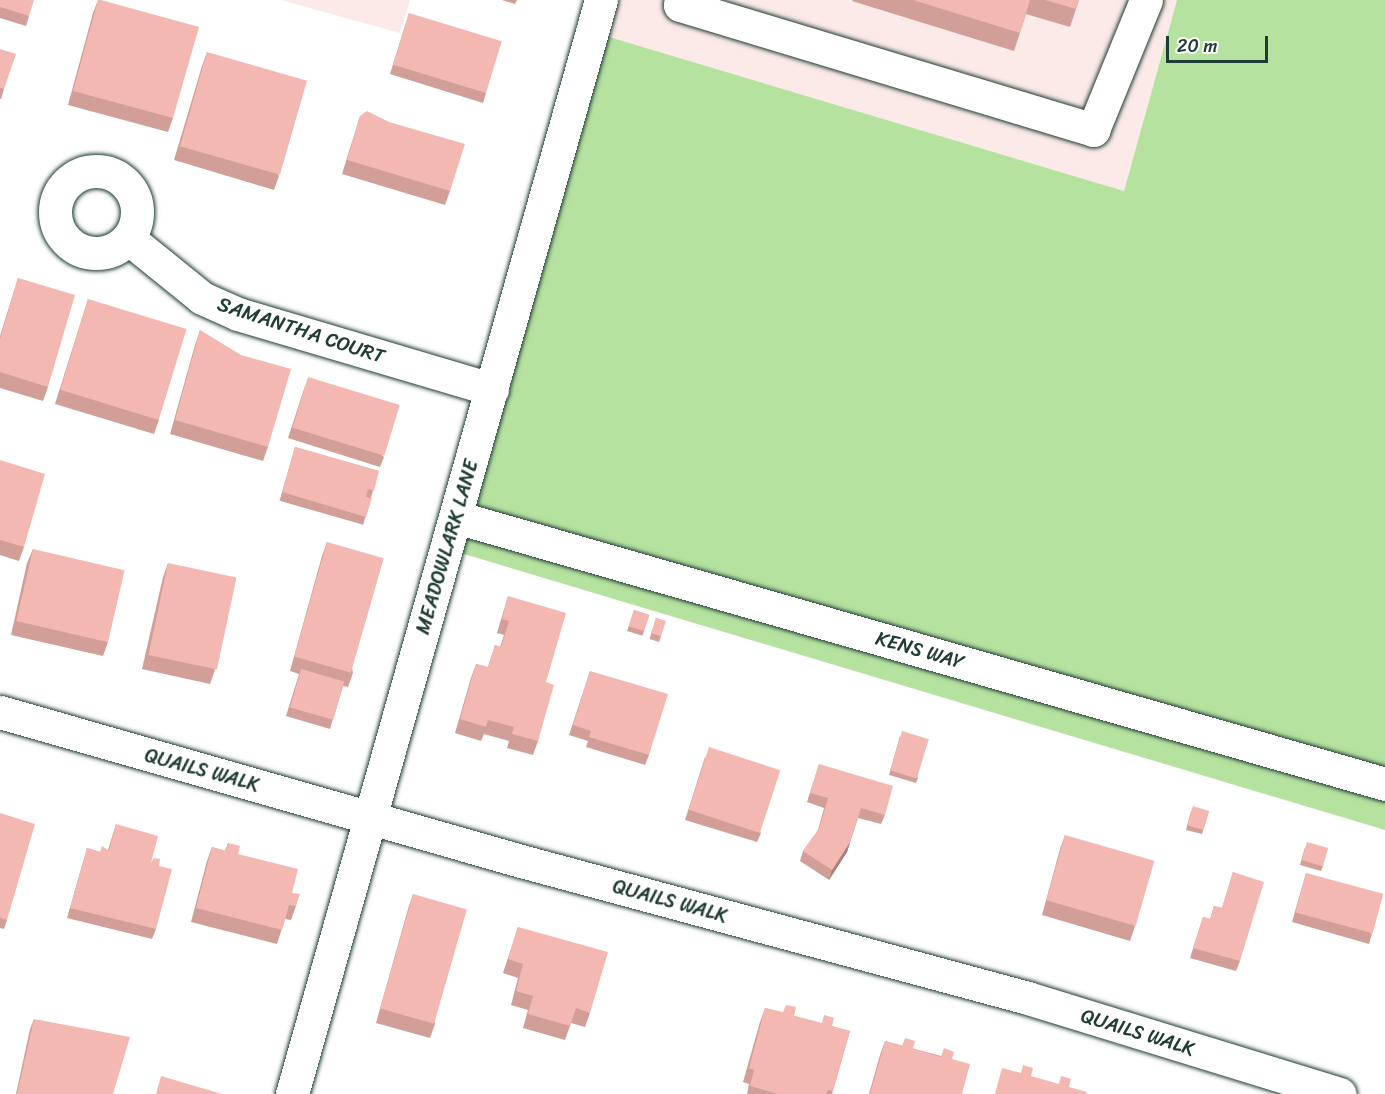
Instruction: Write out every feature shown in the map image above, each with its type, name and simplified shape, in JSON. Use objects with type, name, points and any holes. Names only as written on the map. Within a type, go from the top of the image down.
[{"type":"street","name":"MEADOWLARK LANE","points":[[292,1094],[601,0]]},
{"type":"street","points":[[681,0],[680,5],[1094,130],[1146,0]]},
{"type":"street","name":"SAMANTHA COURT","points":[[128,238],[202,298],[238,314],[492,389]]},
{"type":"street","name":"KENS WAY","points":[[456,517],[1385,784]]},
{"type":"street","name":"QUAILS WALK","points":[[0,712],[1028,998],[1340,1094]]},
{"type":"shaded area","points":[[281,0],[410,0],[400,33]]},
{"type":"shaded area","points":[[586,0],[1177,0],[1124,191],[579,28]]},
{"type":"green space","points":[[1177,0],[1385,0],[1385,830],[454,551],[579,28],[1124,191]]},
{"type":"building","points":[[0,0],[34,0],[29,16],[0,7]]},
{"type":"building","points":[[98,0],[199,27],[173,118],[73,91]]},
{"type":"building","points":[[913,0],[1030,0],[1020,33]]},
{"type":"building","points":[[1045,0],[1079,0],[1076,9]]},
{"type":"building","points":[[409,13],[502,41],[486,93],[393,65]]},
{"type":"building","points":[[0,49],[16,54],[4,89],[0,88]]},
{"type":"building","points":[[207,52],[307,81],[280,175],[180,146]]},
{"type":"building","points":[[367,111],[389,122],[465,144],[450,191],[347,160],[360,116]]},
{"type":"building","points":[[18,278],[75,295],[48,387],[0,372],[0,339]]},
{"type":"building","points":[[88,299],[186,329],[159,420],[60,390]]},
{"type":"building","points":[[200,330],[241,355],[291,369],[268,447],[175,420]]},
{"type":"building","points":[[308,377],[400,405],[384,456],[293,428]]},
{"type":"building","points":[[295,447],[379,471],[374,491],[368,489],[366,497],[372,498],[366,517],[282,492]]},
{"type":"building","points":[[0,460],[45,474],[24,547],[0,540]]},
{"type":"building","points":[[327,542],[384,558],[351,673],[294,656]]},
{"type":"building","points":[[33,549],[125,570],[108,642],[16,621]]},
{"type":"building","points":[[168,563],[236,578],[217,669],[148,655]]},
{"type":"building","points":[[508,596],[566,613],[546,682],[554,685],[538,741],[512,734],[514,727],[488,720],[486,727],[460,719],[476,664],[488,667],[495,645],[501,647],[509,621],[502,619]]},
{"type":"building","points":[[634,610],[649,615],[644,631],[629,626]]},
{"type":"building","points":[[656,618],[666,621],[661,636],[651,633]]},
{"type":"building","points":[[301,669],[344,681],[333,720],[290,707]]},
{"type":"building","points":[[590,671],[668,694],[649,755],[589,737],[591,731],[573,725]]},
{"type":"building","points":[[902,731],[929,739],[917,778],[890,770]]},
{"type":"building","points":[[709,747],[780,770],[760,833],[689,810]]},
{"type":"building","points":[[819,764],[893,786],[885,815],[861,808],[850,842],[832,870],[803,851],[819,829],[828,798],[810,793]]},
{"type":"building","points":[[1193,806],[1209,811],[1203,830],[1187,825]]},
{"type":"building","points":[[0,813],[35,824],[7,920],[0,918]]},
{"type":"building","points":[[116,824],[158,836],[151,863],[154,858],[160,859],[159,866],[172,869],[156,929],[70,908],[87,848],[100,852],[102,846],[109,851]]},
{"type":"building","points":[[1065,835],[1154,861],[1136,926],[1046,900]]},
{"type":"building","points":[[1307,842],[1328,848],[1323,866],[1302,860]]},
{"type":"building","points":[[228,843],[240,846],[238,854],[298,869],[292,893],[300,894],[296,906],[289,905],[282,930],[196,908],[212,847],[226,851]]},
{"type":"building","points":[[1233,872],[1264,882],[1240,961],[1193,948],[1203,917],[1210,919],[1214,906],[1222,908]]},
{"type":"building","points":[[1306,873],[1383,894],[1373,933],[1295,913]]},
{"type":"building","points":[[413,894],[467,909],[434,1024],[380,1008]]},
{"type":"building","points":[[518,927],[608,952],[590,1013],[576,1008],[570,1026],[528,1014],[533,996],[516,991],[523,964],[508,959]]},
{"type":"building","points":[[786,1005],[796,1007],[794,1016],[822,1023],[824,1015],[834,1018],[832,1026],[850,1031],[833,1091],[828,1090],[826,1094],[778,1094],[750,1086],[754,1070],[749,1068],[765,1008],[783,1012]]},
{"type":"building","points":[[34,1019],[130,1037],[113,1094],[17,1094]]},
{"type":"building","points":[[905,1038],[915,1041],[913,1049],[941,1057],[944,1048],[954,1052],[952,1059],[970,1064],[962,1094],[870,1094],[885,1041],[902,1046]]},
{"type":"building","points":[[1023,1065],[1033,1068],[1031,1076],[1059,1084],[1061,1076],[1071,1079],[1069,1087],[1087,1092],[1086,1094],[995,1094],[1002,1068],[1021,1073]]},
{"type":"building","points":[[161,1076],[222,1094],[156,1094]]}]
